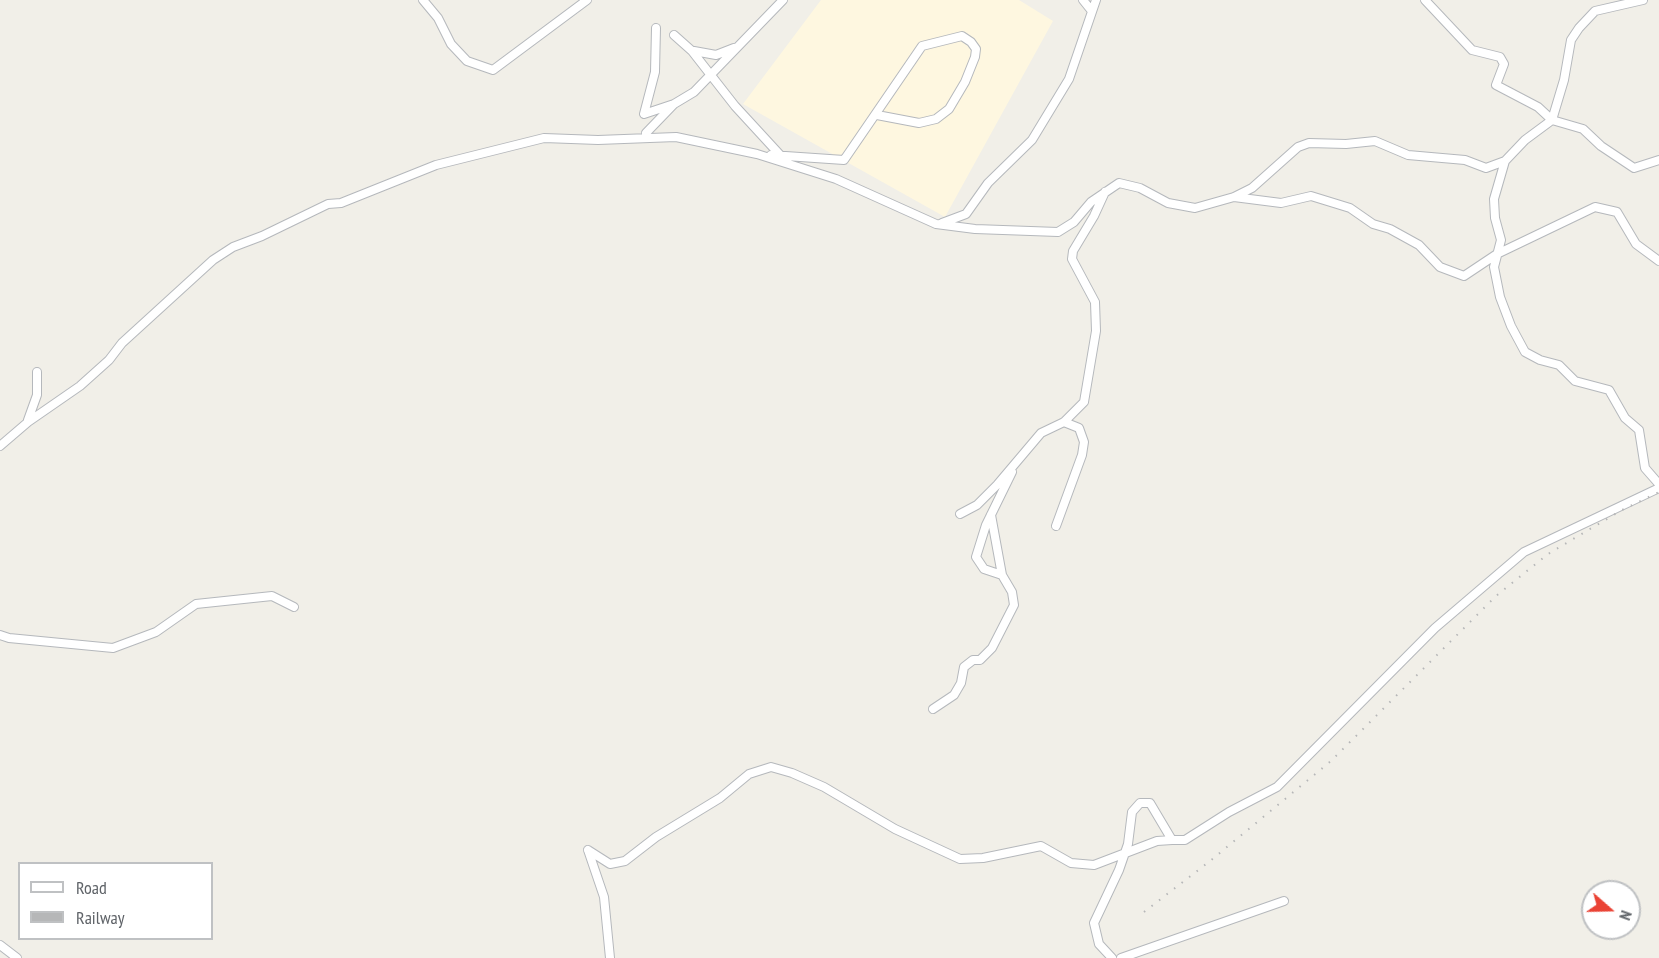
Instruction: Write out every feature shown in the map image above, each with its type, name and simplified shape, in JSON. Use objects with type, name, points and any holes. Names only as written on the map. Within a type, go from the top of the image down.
[{"type":"street","points":[[423,0],[438,18],[451,44],[467,61],[494,70],[587,0]]},
{"type":"street","points":[[656,28],[655,72],[644,114],[674,104],[694,92],[783,0]]},
{"type":"street","points":[[1083,0],[1091,10]]},
{"type":"street","points":[[1089,0],[1091,10]]},
{"type":"street","points":[[936,224],[966,214],[988,183],[1032,140],[1069,79],[1096,0]]},
{"type":"street","points":[[1425,0],[1472,50],[1500,57],[1504,64],[1496,85],[1538,107],[1552,120],[1583,129],[1601,146],[1634,168],[1659,160]]},
{"type":"street","points":[[0,446],[28,422],[80,386],[109,360],[122,343],[213,260],[233,248],[328,204],[340,202],[436,165],[478,153],[543,138],[676,137],[758,154],[836,179],[936,224],[975,229],[1058,232],[1074,222],[1106,190],[1119,183],[1140,188],[1168,203],[1195,208],[1234,197],[1252,188],[1298,147],[1309,143],[1346,144],[1375,141],[1418,158],[1465,160],[1486,168],[1505,161],[1525,140],[1552,120],[1564,80],[1571,40],[1579,28],[1595,11],[1618,3],[1643,0]]},
{"type":"street","points":[[674,35],[692,51],[761,137],[781,156]]},
{"type":"street","points":[[758,154],[844,160],[877,115],[922,46],[962,36],[971,42],[976,49],[975,57],[965,82],[949,109],[936,119],[919,123],[877,115]]},
{"type":"street","points":[[692,51],[716,55],[740,45]]},
{"type":"street","points":[[646,133],[674,104]]},
{"type":"street","points":[[610,958],[603,897],[588,850],[610,864],[625,861],[656,837],[720,798],[749,774],[771,767],[792,773],[824,787],[895,829],[960,859],[983,858],[1041,846],[1071,863],[1094,866],[1157,841],[1185,840],[1228,812],[1277,787],[1435,628],[1524,552],[1659,486],[1645,468],[1639,430],[1625,418],[1609,390],[1575,381],[1559,365],[1540,360],[1525,352],[1500,297],[1494,267],[1501,240],[1495,218],[1494,199],[1505,161]]},
{"type":"street","points":[[960,514],[977,505],[997,485],[1041,433],[1064,422],[1084,402],[1096,331],[1095,302],[1072,259],[1073,251],[1094,216],[1106,190]]},
{"type":"street","points":[[1234,197],[1281,203],[1311,195],[1350,208],[1373,224],[1390,229],[1419,245],[1440,267],[1464,276],[1497,254],[1595,207],[1617,212],[1636,244],[1659,261]]},
{"type":"street","points":[[28,422],[37,395],[37,372]]},
{"type":"street","points":[[1056,526],[1082,455],[1084,442],[1079,428],[1064,422]]},
{"type":"street","points":[[1002,575],[984,569],[976,557],[991,515],[1022,453]]},
{"type":"street","points":[[933,709],[954,695],[961,683],[964,667],[973,660],[980,660],[992,648],[1014,605],[1012,592],[1002,575],[991,515]]},
{"type":"street","points":[[0,635],[9,639],[113,648],[156,632],[196,604],[272,596],[294,607]]},
{"type":"street","points":[[1112,958],[1099,944],[1094,923],[1126,852],[1132,813],[1140,802],[1150,803],[1172,840]]},
{"type":"street","points":[[1120,958],[1284,901]]},
{"type":"street","points":[[0,945],[17,958]]},
{"type":"shaded area","points":[[821,0],[1019,0],[1053,21],[945,217],[743,104]]},
{"type":"railway","points":[[1144,912],[1331,761],[1496,596],[1548,554],[1622,510],[1659,492]]}]
